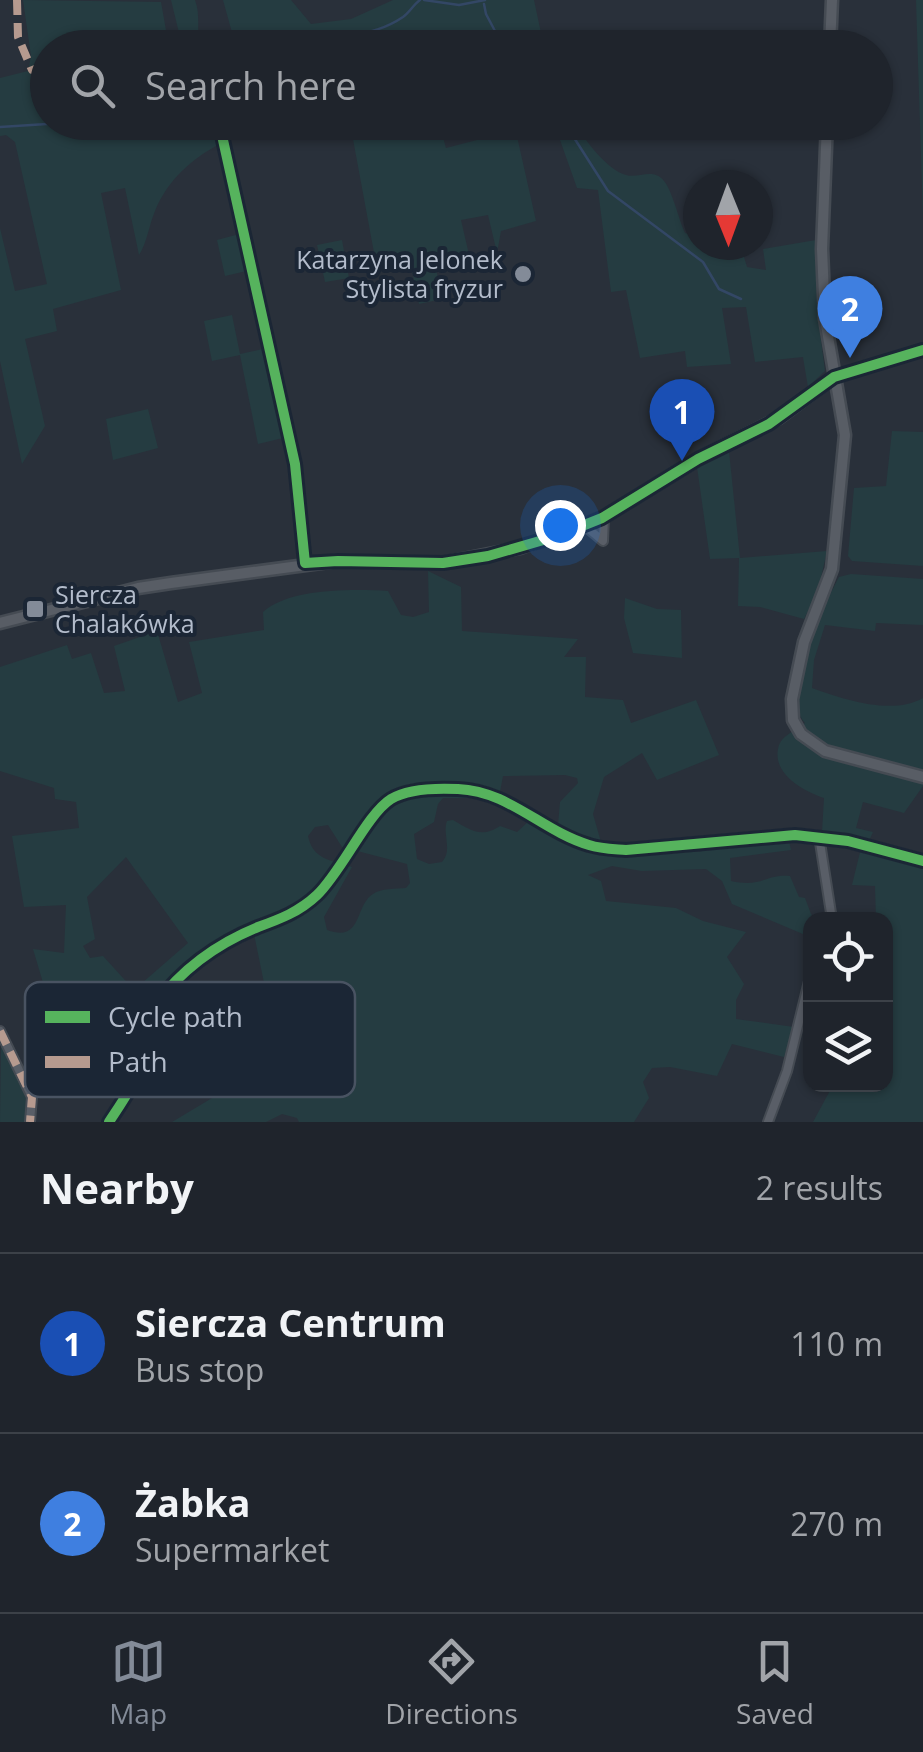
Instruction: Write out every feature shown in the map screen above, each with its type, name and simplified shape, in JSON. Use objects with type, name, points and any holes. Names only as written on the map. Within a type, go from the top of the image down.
[{"type":"street","points":[[831,30],[832,0]]},
{"type":"street","points":[[826,140],[822,265],[826,331],[845,435],[832,569],[804,642],[792,698],[793,720],[801,734],[825,750],[923,777]]},
{"type":"street","points":[[226,143],[295,464],[305,564]]},
{"type":"street","points":[[0,624],[138,588],[305,564],[454,562],[520,548],[604,516],[698,459],[770,424],[834,377],[923,350]]},
{"type":"street","points":[[585,526],[603,541],[604,516]]},
{"type":"street","points":[[175,982],[189,965],[218,947],[297,911],[318,893],[375,813],[398,795],[439,789],[486,793],[581,842],[601,848],[626,850],[819,836],[923,861]]},
{"type":"street","points":[[819,836],[831,912]]},
{"type":"street","points":[[768,1122],[787,1070],[804,1002]]},
{"type":"street","points":[[0,1031],[25,1083]]},
{"type":"street","points":[[30,1122],[32,1097]]},
{"type":"street","points":[[108,1122],[124,1097]]},
{"type":"green space","points":[[23,0],[161,2],[166,30],[30,30],[30,49]]},
{"type":"green space","points":[[171,0],[195,0],[198,30],[178,30]]},
{"type":"green space","points":[[223,0],[291,0],[311,24],[351,19],[393,0],[534,0],[540,30],[231,30]]},
{"type":"green space","points":[[916,0],[923,0],[923,219]]},
{"type":"green space","points":[[30,61],[30,140],[219,140],[220,144],[190,163],[173,180],[155,211],[139,255],[125,188],[101,193],[121,290],[53,309],[57,331],[25,339],[45,426],[22,464],[0,361],[0,228],[15,291],[47,284],[15,142],[6,135],[0,136],[0,78],[28,71]]},
{"type":"green space","points":[[353,140],[444,140],[446,148],[477,140],[518,140],[536,221],[501,231],[497,253],[488,215],[461,220],[470,259],[436,268],[442,299],[419,304],[408,252],[375,258]]},
{"type":"green space","points":[[560,140],[586,140],[619,172],[660,177],[670,191],[683,227],[683,260],[745,260],[747,267],[766,270],[765,260],[773,260],[773,247],[816,240],[817,310],[825,371],[808,387],[803,357],[755,362],[746,307],[722,308],[731,364],[687,367],[685,351],[640,358],[626,290],[611,292],[598,190],[577,188]]},
{"type":"green space","points":[[243,233],[251,270],[225,276],[217,240]]},
{"type":"green space","points":[[342,240],[349,278],[325,282],[317,245]]},
{"type":"green space","points":[[232,315],[240,354],[267,348],[287,437],[258,444],[240,355],[212,361],[204,321]]},
{"type":"green space","points":[[148,409],[158,448],[113,460],[106,419]]},
{"type":"green space","points":[[892,431],[923,432],[923,566],[852,561],[848,556],[854,488],[886,486]]},
{"type":"green space","points":[[729,451],[740,558],[827,551],[818,591],[804,619],[760,607],[738,606],[739,558],[710,559],[697,467]]},
{"type":"green space","points":[[428,571],[461,587],[462,631],[578,639],[564,657],[586,657],[585,697],[623,700],[631,723],[696,700],[719,755],[657,780],[642,753],[604,777],[593,814],[601,842],[599,852],[694,852],[789,841],[791,850],[730,858],[731,881],[750,883],[790,876],[810,912],[803,912],[803,934],[732,904],[722,881],[706,869],[642,871],[612,866],[588,875],[601,881],[606,901],[676,908],[703,921],[746,932],[727,957],[744,984],[736,1000],[736,1019],[794,1027],[784,1057],[732,1044],[717,1076],[670,1067],[652,1068],[643,1082],[649,1098],[634,1122],[299,1122],[282,1114],[266,1122],[172,1122],[214,1097],[355,1097],[355,982],[264,982],[251,926],[191,961],[169,982],[143,982],[188,943],[126,857],[87,897],[95,939],[83,946],[90,958],[103,956],[127,982],[43,982],[33,949],[64,953],[66,905],[24,907],[12,836],[79,828],[76,802],[55,799],[54,788],[0,771],[0,667],[67,645],[72,659],[91,653],[104,693],[125,691],[114,646],[157,631],[178,702],[202,693],[189,642],[264,630],[263,612],[289,598],[340,590],[388,591],[401,615],[413,617],[429,612]],"holes":[[[565,775],[577,778],[578,783],[560,802],[558,825],[551,834],[529,821],[517,832],[500,826],[481,832],[447,821],[447,852],[442,862],[429,864],[417,859],[414,834],[434,822],[443,798],[493,798],[500,792],[503,776]],[[328,825],[342,847],[407,864],[410,883],[406,888],[373,894],[352,927],[339,933],[327,930],[324,917],[352,867],[324,858],[314,850],[308,836],[315,827]]]},
{"type":"green space","points":[[851,574],[923,579],[923,625],[876,623],[875,631],[825,625],[814,660],[812,688],[882,706],[923,698],[923,786],[904,813],[863,802],[856,828],[873,832],[865,850],[923,867],[923,1122],[813,1122],[829,1092],[893,1092],[893,912],[876,912],[875,886],[852,885],[863,840],[822,832],[824,798],[791,780],[779,765],[779,745],[805,723],[798,709],[799,671],[839,577]]},
{"type":"green space","points":[[625,598],[657,609],[681,610],[682,658],[633,653],[624,618]]},
{"type":"green space","points":[[1,1042],[25,1088],[25,1097],[29,1097],[28,1122],[0,1122]]},
{"type":"waterway","points":[[374,30],[403,17],[420,0]]},
{"type":"waterway","points":[[424,0],[459,5],[485,0]]},
{"type":"waterway","points":[[484,4],[494,30]]},
{"type":"waterway","points":[[0,127],[30,125]]},
{"type":"waterway","points":[[575,140],[608,191],[703,262],[719,289],[741,299]]},
{"type":"marked path","points":[[17,0],[18,37],[30,65]]},
{"type":"marked path","points":[[0,1031],[25,1083]]},
{"type":"marked path","points":[[30,1122],[32,1097]]},
{"type":"cycle path","points":[[223,140],[295,464],[305,563],[443,563],[488,556],[557,536],[602,518],[698,459],[769,424],[834,377],[923,350]]},
{"type":"cycle path","points":[[175,982],[214,949],[310,901],[326,885],[382,806],[391,799],[423,789],[476,791],[509,804],[572,839],[603,848],[626,850],[795,835],[848,841],[923,861]]},
{"type":"cycle path","points":[[109,1122],[125,1097]]},
{"type":"place","name":"Katarzyna Jelonek Stylista fryzur","points":[[523,274]]},
{"type":"place","name":"Żabka","points":[[850,358]]},
{"type":"place","name":"Siercza Centrum","points":[[682,461]]},
{"type":"place","name":"Siercza Chalakówka","points":[[35,609]]}]
